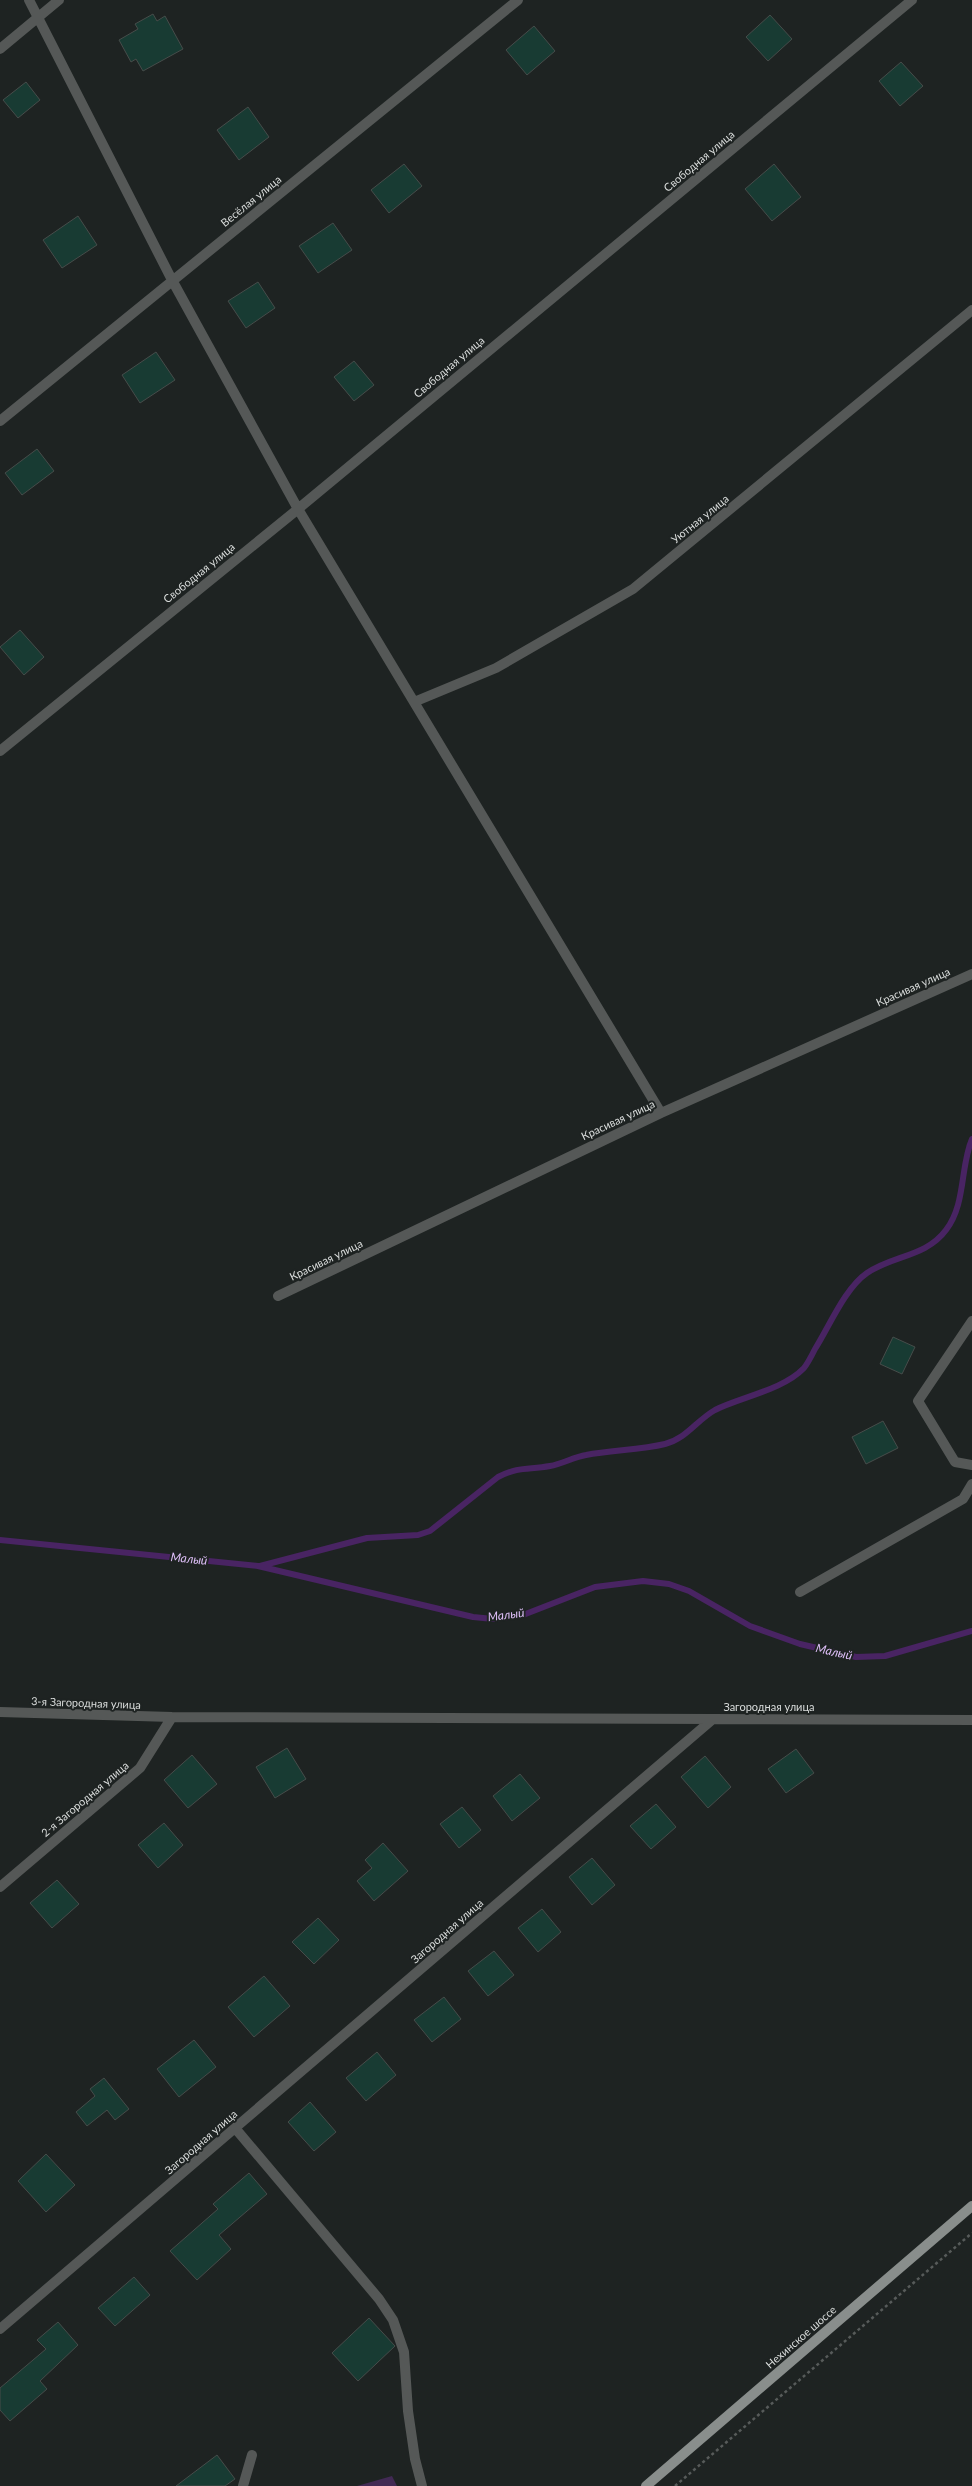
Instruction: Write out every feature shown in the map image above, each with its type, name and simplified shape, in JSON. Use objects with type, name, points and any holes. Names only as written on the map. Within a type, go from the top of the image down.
[{"type":"main road","name":"Нехинское шоссе","points":[[646,2486],[972,2206]]},
{"type":"street","points":[[29,0],[172,280],[298,509],[661,1113]]},
{"type":"street","points":[[0,49],[59,0]]},
{"type":"street","name":"Весёлая улица","points":[[0,421],[518,0]]},
{"type":"street","name":"Свободная улица","points":[[0,751],[298,509],[912,0]]},
{"type":"street","name":"Уютная улица","points":[[414,702],[496,668],[633,589],[972,310]]},
{"type":"street","name":"Красивая улица","points":[[278,1296],[661,1113],[972,974]]},
{"type":"street","points":[[972,1321],[918,1400],[955,1462],[972,1465]]},
{"type":"street","points":[[800,1592],[963,1499],[972,1484]]},
{"type":"street","name":"3-я Загородная улица","points":[[0,1712],[172,1717],[713,1719]]},
{"type":"street","name":"2-я Загородная улица","points":[[0,1887],[140,1768],[172,1717]]},
{"type":"street","name":"Загородная улица","points":[[0,2330],[713,1719],[972,1720]]},
{"type":"street","points":[[236,2128],[380,2299],[393,2320],[404,2352],[408,2411],[415,2459],[422,2486]]},
{"type":"street","points":[[242,2486],[252,2455]]},
{"type":"path","points":[[675,2486],[972,2234]]},
{"type":"shaded area","points":[[392,2476],[397,2486],[357,2486]]},
{"type":"building","points":[[153,14],[157,21],[165,16],[183,49],[143,71],[136,59],[131,62],[119,40],[138,29],[135,24]]},
{"type":"building","points":[[770,15],[792,39],[768,61],[746,37]]},
{"type":"building","points":[[534,26],[555,51],[527,75],[506,50]]},
{"type":"building","points":[[901,62],[923,86],[900,106],[879,81]]},
{"type":"building","points":[[26,82],[40,100],[18,118],[3,100]]},
{"type":"building","points":[[248,107],[269,137],[239,160],[217,130]]},
{"type":"building","points":[[404,164],[422,186],[389,213],[371,190]]},
{"type":"building","points":[[774,164],[801,197],[772,221],[745,189]]},
{"type":"building","points":[[78,216],[97,245],[62,268],[43,240]]},
{"type":"building","points":[[333,223],[352,250],[318,273],[299,246]]},
{"type":"building","points":[[258,282],[275,308],[246,328],[228,301]]},
{"type":"building","points":[[156,352],[175,380],[140,403],[122,375]]},
{"type":"building","points":[[354,361],[374,385],[354,401],[334,377]]},
{"type":"building","points":[[37,449],[54,471],[22,495],[5,473]]},
{"type":"building","points":[[20,630],[44,657],[24,675],[0,647]]},
{"type":"building","points":[[893,1337],[915,1347],[902,1374],[880,1364]]},
{"type":"building","points":[[883,1421],[898,1448],[866,1464],[852,1437]]},
{"type":"building","points":[[287,1748],[306,1779],[275,1798],[256,1767]]},
{"type":"building","points":[[796,1749],[814,1773],[786,1793],[768,1769]]},
{"type":"building","points":[[192,1755],[217,1784],[188,1808],[164,1780]]},
{"type":"building","points":[[705,1756],[731,1787],[708,1808],[681,1777]]},
{"type":"building","points":[[520,1774],[540,1798],[512,1821],[493,1796]]},
{"type":"building","points":[[656,1804],[676,1827],[651,1849],[630,1826]]},
{"type":"building","points":[[462,1807],[481,1830],[459,1848],[440,1824]]},
{"type":"building","points":[[164,1823],[183,1845],[158,1868],[138,1845]]},
{"type":"building","points":[[383,1843],[408,1871],[374,1901],[357,1881],[372,1868],[365,1860]]},
{"type":"building","points":[[592,1858],[615,1885],[592,1905],[569,1877]]},
{"type":"building","points":[[57,1880],[79,1904],[52,1928],[30,1903]]},
{"type":"building","points":[[542,1909],[561,1932],[538,1952],[518,1928]]},
{"type":"building","points":[[318,1918],[339,1940],[314,1964],[292,1942]]},
{"type":"building","points":[[494,1951],[514,1975],[488,1996],[468,1971]]},
{"type":"building","points":[[264,1976],[290,2006],[254,2037],[228,2007]]},
{"type":"building","points":[[444,1997],[461,2019],[432,2042],[414,2020]]},
{"type":"building","points":[[194,2040],[216,2067],[179,2097],[157,2069]]},
{"type":"building","points":[[377,2052],[396,2075],[366,2101],[346,2078]]},
{"type":"building","points":[[104,2078],[129,2109],[115,2120],[107,2110],[87,2126],[76,2112],[95,2096],[90,2089]]},
{"type":"building","points":[[310,2102],[336,2132],[314,2151],[288,2122]]},
{"type":"building","points":[[46,2154],[75,2185],[46,2212],[18,2181]]},
{"type":"building","points":[[249,2173],[267,2194],[219,2235],[231,2249],[197,2280],[170,2251],[218,2209],[213,2204]]},
{"type":"building","points":[[134,2277],[150,2295],[115,2326],[98,2308]]},
{"type":"building","points":[[369,2318],[395,2346],[358,2381],[332,2353]]},
{"type":"building","points":[[58,2322],[78,2345],[40,2381],[47,2389],[10,2421],[0,2410],[0,2388],[46,2349],[37,2340]]},
{"type":"building","points":[[217,2455],[235,2479],[225,2486],[176,2486]]},
{"type":"waterway","points":[[260,1566],[367,1538],[418,1535],[430,1531],[498,1477],[512,1471],[554,1465],[586,1455],[646,1448],[672,1442],[685,1434],[715,1410],[785,1382],[804,1368],[838,1308],[859,1280],[877,1267],[929,1246],[946,1230],[957,1209],[968,1150],[972,1139]]},
{"type":"waterway","name":"Малый","points":[[0,1540],[258,1566],[473,1617],[493,1619],[523,1615],[595,1587],[643,1581],[669,1584],[689,1591],[750,1626],[800,1644],[856,1657],[885,1656],[972,1631]]}]
